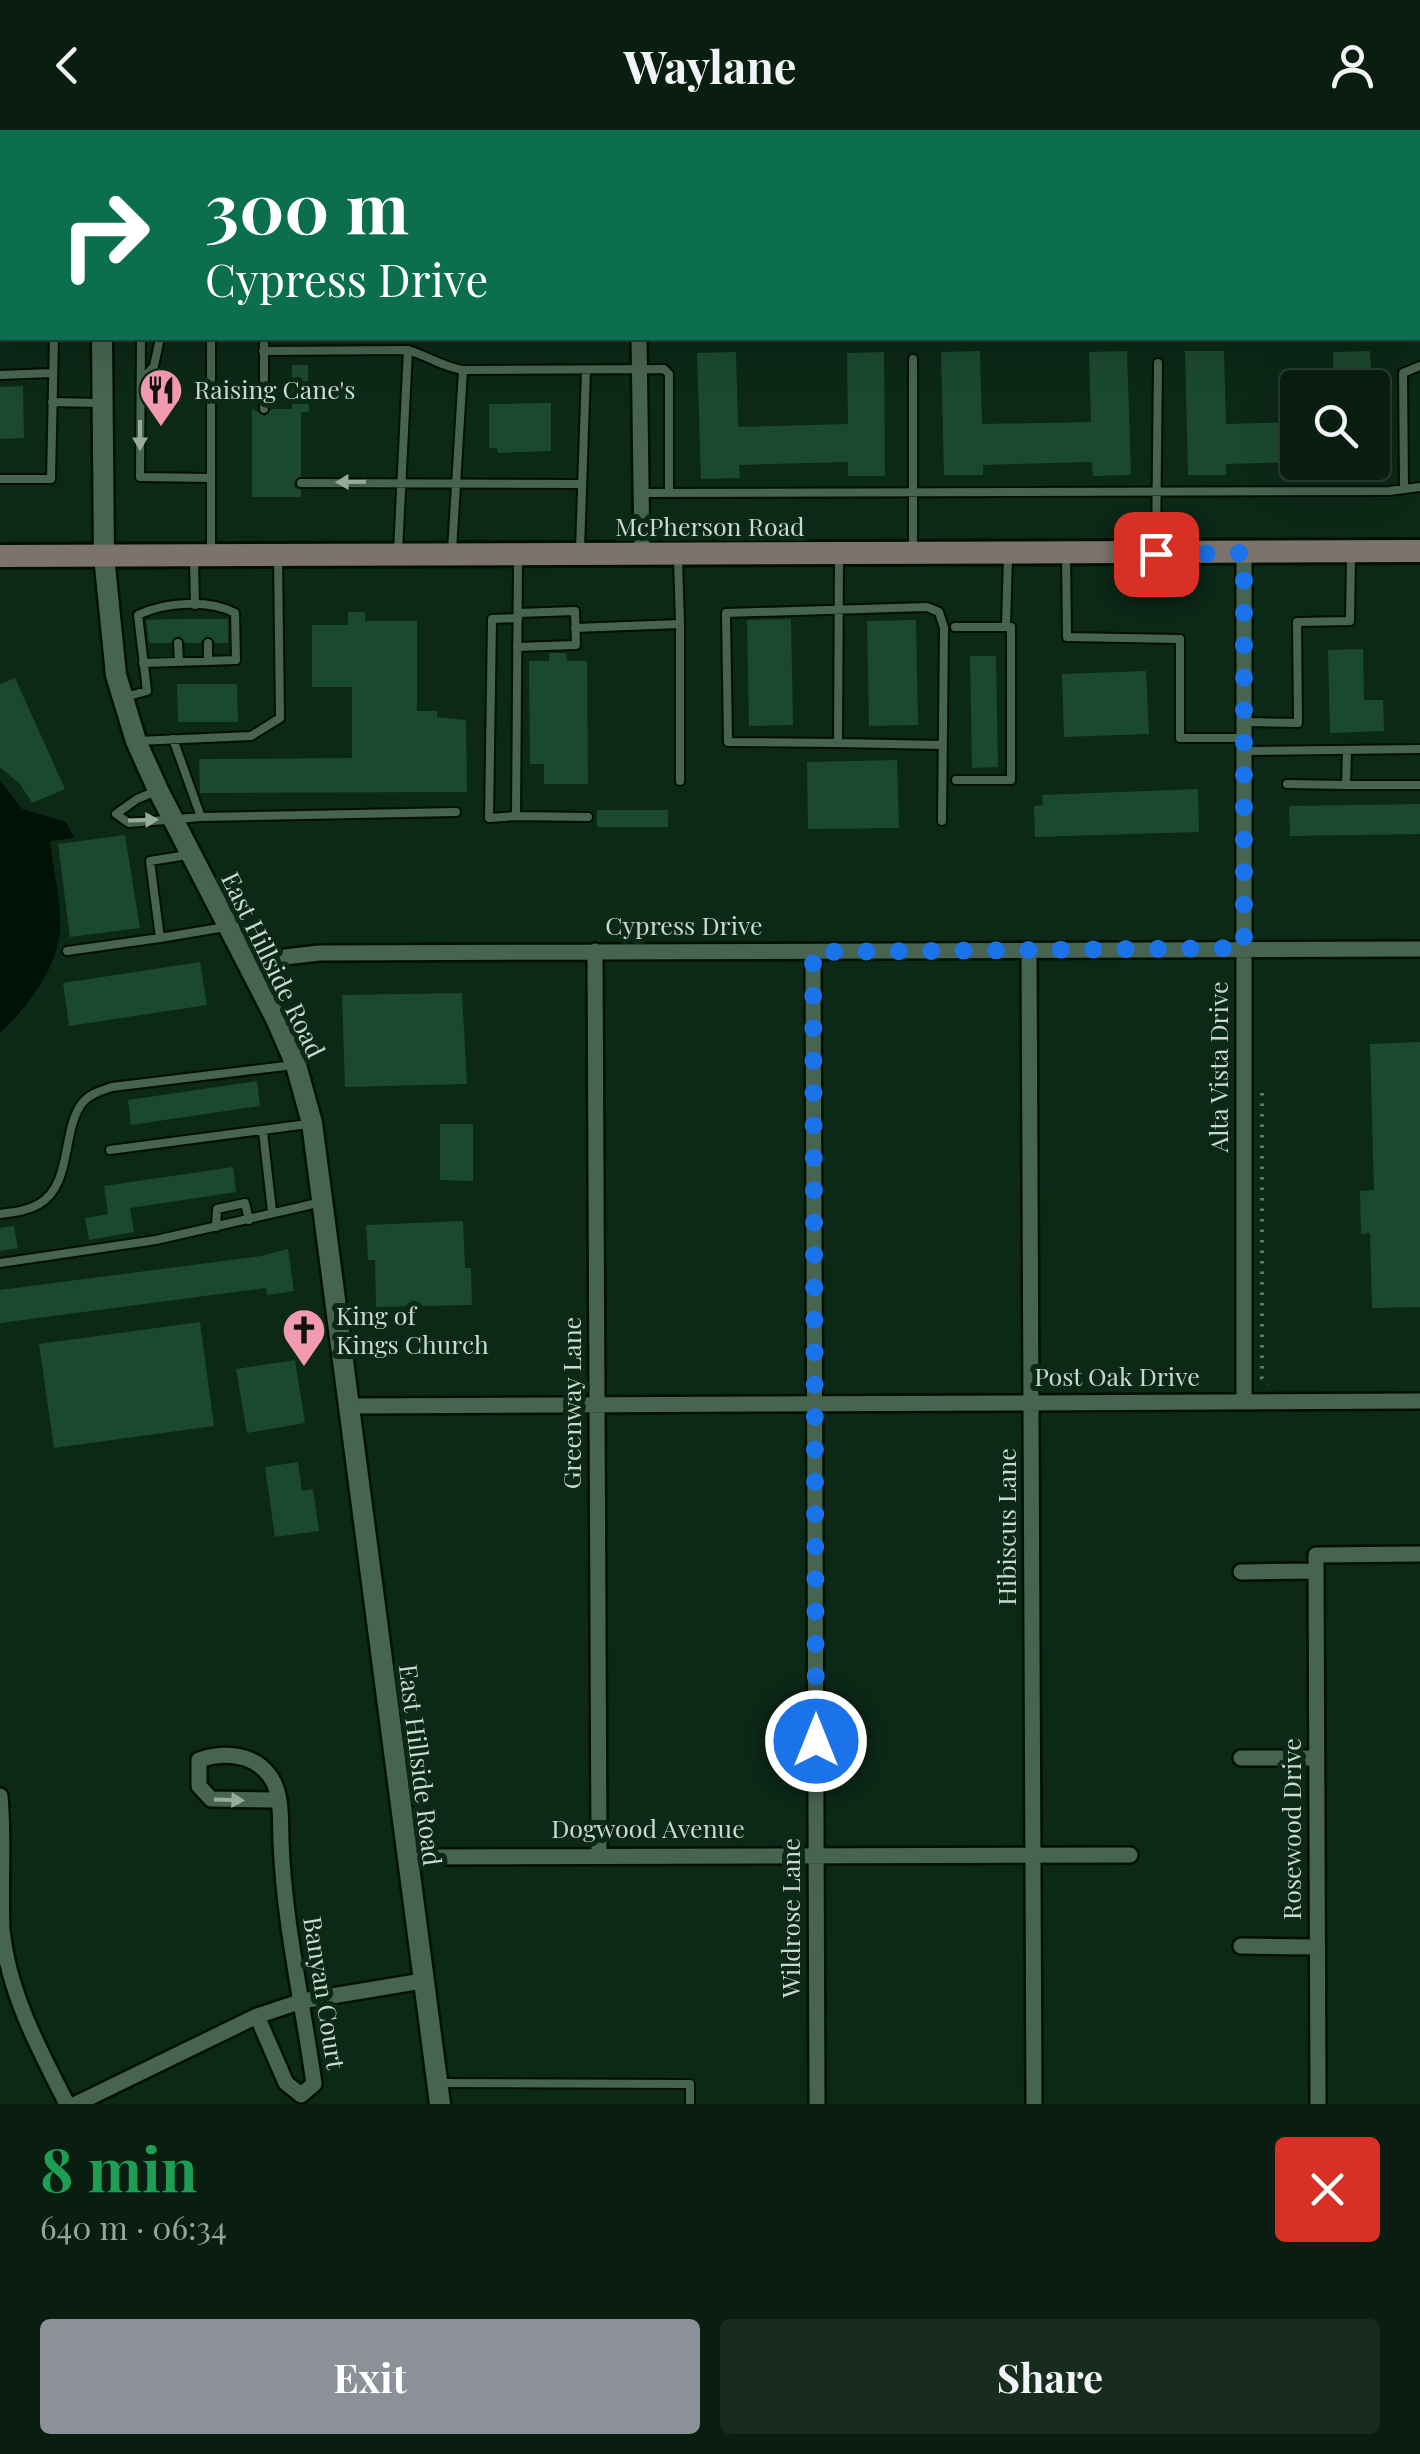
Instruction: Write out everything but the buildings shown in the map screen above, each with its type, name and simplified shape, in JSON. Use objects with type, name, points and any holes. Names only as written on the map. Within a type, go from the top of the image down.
[{"type":"main road","name":"McPherson Road","points":[[0,556],[1420,552]]},
{"type":"street","name":"East Hillside Road","points":[[102,340],[104,556],[112,654],[136,741],[296,1065],[312,1123],[439,2094]]},
{"type":"street","points":[[639,340],[642,555]]},
{"type":"street","name":"Alta Vista Drive","points":[[1244,553],[1244,1402]]},
{"type":"street","name":"Cypress Drive","points":[[251,971],[284,958],[319,953],[1420,949]]},
{"type":"street","name":"Hibiscus Lane","points":[[1029,950],[1034,2104]]},
{"type":"street","name":"Greenway Lane","points":[[594,951],[600,1855]]},
{"type":"street","name":"Wildrose Lane","points":[[813,952],[817,2104]]},
{"type":"street","name":"Post Oak Drive","points":[[349,1406],[1420,1401]]},
{"type":"street","points":[[1241,1572],[1420,1554]]},
{"type":"street","name":"Rosewood Drive","points":[[1316,1563],[1318,2104]]},
{"type":"street","points":[[238,1756],[258,1763],[272,1778],[279,1800],[211,1799],[198,1786],[199,1760],[238,1756]]},
{"type":"street","points":[[1240,1758],[1317,1758]]},
{"type":"street","points":[[0,1796],[5,1959],[25,2021],[67,2104]]},
{"type":"street","name":"Banyan Court","points":[[256,2016],[286,2082],[301,2096],[314,2084],[284,1908],[279,1800]]},
{"type":"street","name":"Dogwood Avenue","points":[[406,1857],[1130,1854]]},
{"type":"street","points":[[1240,1946],[1317,1946]]},
{"type":"street","points":[[76,2104],[256,2016],[302,2001],[422,1982]]},
{"type":"lane","points":[[0,479],[51,478],[54,340]]},
{"type":"lane","points":[[141,340],[140,476],[211,478]]},
{"type":"lane","points":[[141,382],[154,366],[160,340]]},
{"type":"lane","points":[[194,606],[211,478],[210,340]]},
{"type":"lane","points":[[264,340],[264,409]]},
{"type":"lane","points":[[263,351],[408,350],[427,356],[442,367],[463,370],[664,369],[669,374],[670,493]]},
{"type":"lane","points":[[397,556],[408,350]]},
{"type":"lane","points":[[913,554],[914,359]]},
{"type":"lane","points":[[1156,554],[1158,363]]},
{"type":"lane","points":[[1404,490],[1403,373],[1420,366]]},
{"type":"lane","points":[[452,555],[463,370]]},
{"type":"lane","points":[[580,555],[586,370]]},
{"type":"lane","points":[[0,375],[53,373]]},
{"type":"lane","points":[[52,402],[103,403]]},
{"type":"lane","points":[[301,484],[582,484]]},
{"type":"lane","points":[[641,493],[1420,488]]},
{"type":"lane","points":[[1244,737],[1298,724],[1298,622],[1350,621],[1350,552]]},
{"type":"lane","points":[[838,743],[839,554]]},
{"type":"lane","points":[[1006,626],[1008,554]]},
{"type":"lane","points":[[1066,554],[1067,638],[1180,639],[1180,738],[1244,737],[1347,750],[1420,749]]},
{"type":"lane","points":[[516,816],[518,555]]},
{"type":"lane","points":[[678,555],[680,781]]},
{"type":"lane","points":[[136,741],[252,736],[280,718],[278,556]]},
{"type":"lane","points":[[207,619],[208,605]]},
{"type":"lane","points":[[124,698],[147,692],[143,663],[138,616],[156,606],[220,605],[236,614],[236,660],[143,663]]},
{"type":"lane","points":[[177,606],[178,619]]},
{"type":"lane","points":[[942,744],[728,742],[726,612],[928,607],[939,612],[944,628],[942,820]]},
{"type":"lane","points":[[518,647],[576,645],[574,612],[492,618],[488,818],[588,817]]},
{"type":"lane","points":[[575,628],[680,624]]},
{"type":"lane","points":[[955,627],[1011,627],[1012,780],[956,780]]},
{"type":"lane","points":[[178,643],[179,662]]},
{"type":"lane","points":[[208,643],[208,660]]},
{"type":"lane","points":[[173,738],[201,816]]},
{"type":"lane","points":[[1346,784],[1347,750]]},
{"type":"lane","points":[[1287,784],[1420,785]]},
{"type":"lane","points":[[158,790],[116,814],[129,823],[148,823],[172,817],[456,812]]},
{"type":"lane","points":[[160,938],[150,861],[192,854]]},
{"type":"lane","points":[[67,951],[228,927]]},
{"type":"lane","points":[[0,1214],[23,1211],[43,1202],[57,1185],[81,1104],[93,1093],[296,1065]]},
{"type":"lane","points":[[110,1150],[312,1123]]},
{"type":"lane","points":[[263,1132],[272,1211]]},
{"type":"lane","points":[[216,1227],[218,1208],[245,1202],[249,1220]]},
{"type":"lane","points":[[0,1263],[156,1240],[322,1202]]},
{"type":"lane","points":[[439,2094],[690,2084],[690,2104]]},
{"type":"path","points":[[1262,1090],[1262,1378],[1273,1387]]},
{"type":"shaded area","points":[[0,780],[22,809],[66,822],[74,838],[50,841],[60,919],[50,967],[33,996],[0,1033]]},
{"type":"place","name":"Raising Cane's","points":[[161,428]]},
{"type":"place","name":"King of Kings Church","points":[[304,1368]]},
{"type":"route","points":[[816,1741],[813,952],[1244,948],[1244,553],[1156,554]]}]
